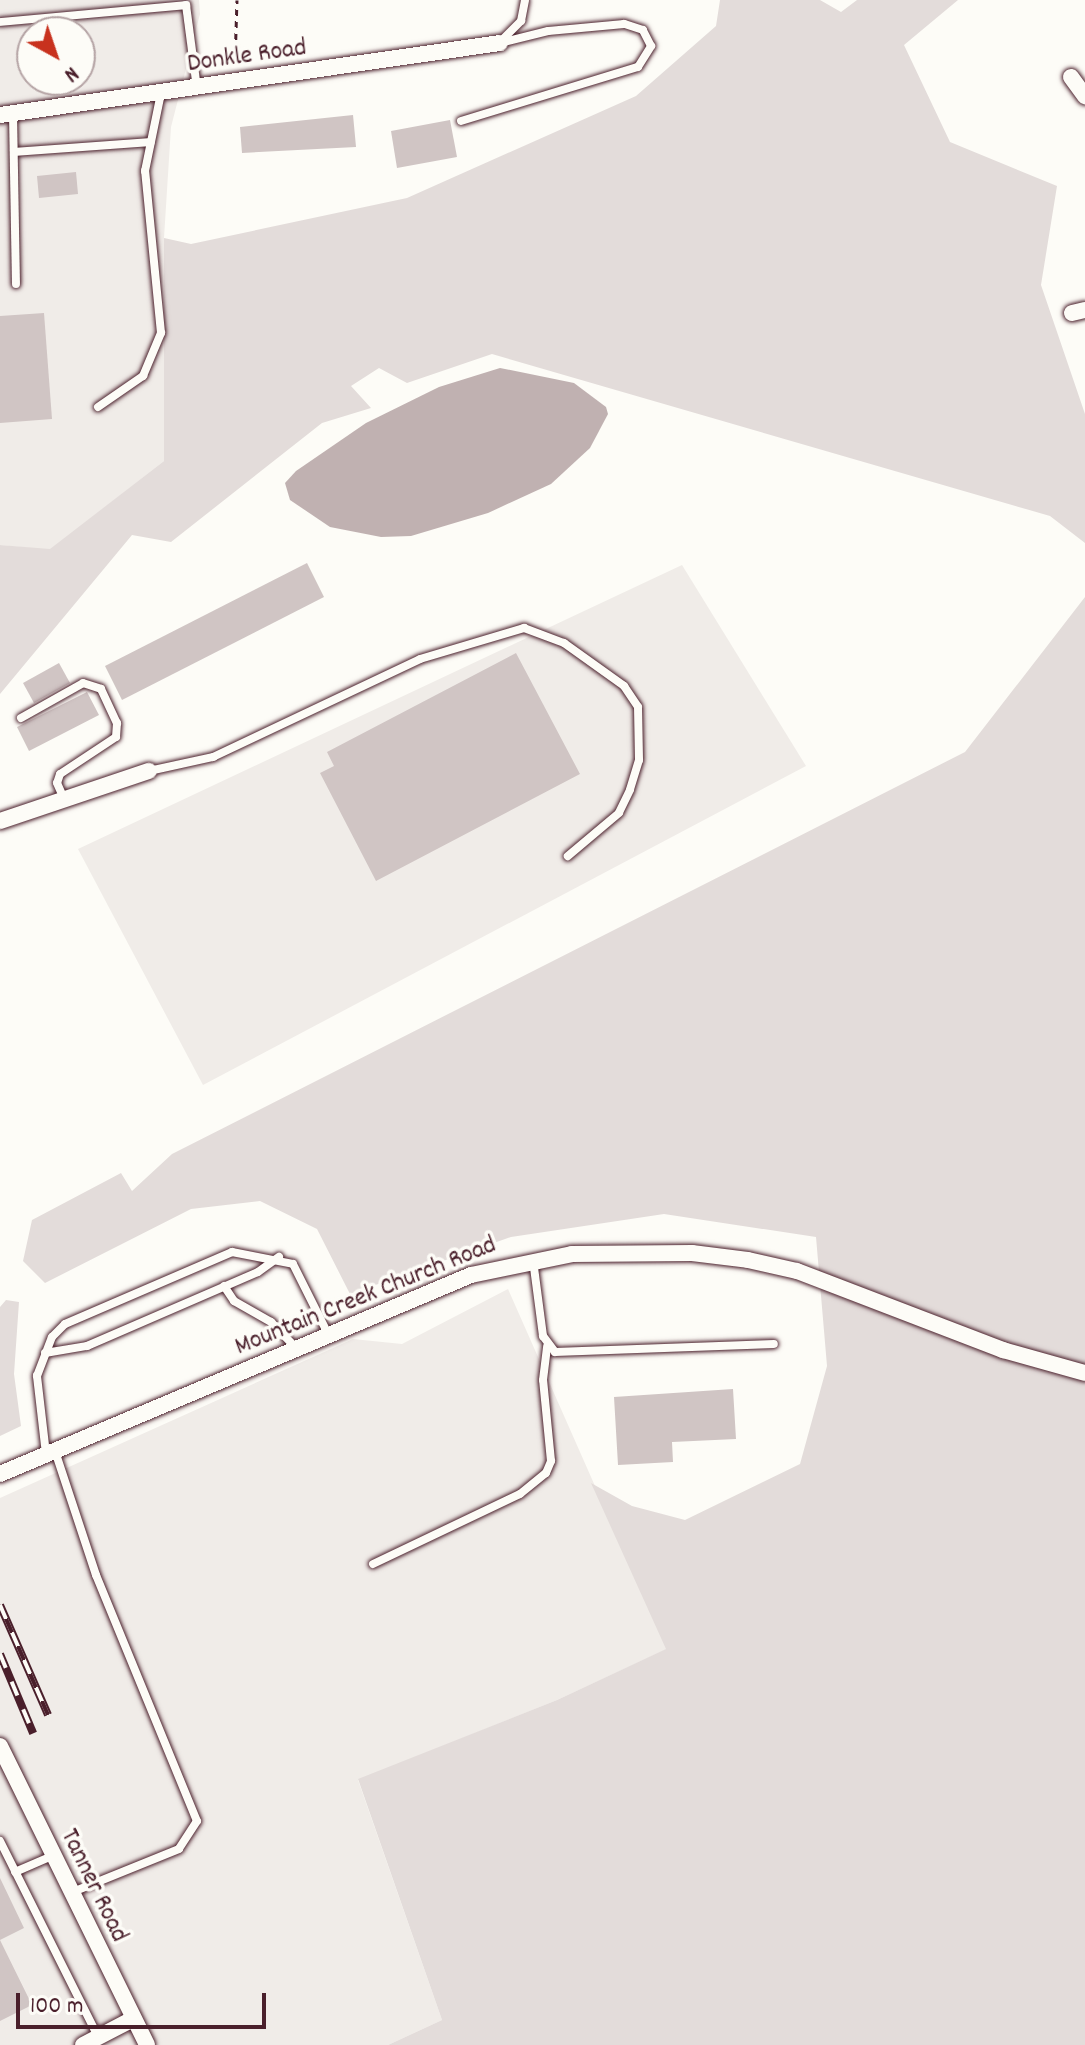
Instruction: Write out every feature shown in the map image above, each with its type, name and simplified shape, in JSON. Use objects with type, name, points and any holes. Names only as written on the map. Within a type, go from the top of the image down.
[{"type":"street","name":"Donkle Road","points":[[6,114],[500,43]]},
{"type":"street","points":[[1071,77],[1085,96]]},
{"type":"street","points":[[0,821],[149,771]]},
{"type":"street","name":"Mountain Creek Church Road","points":[[0,1474],[471,1275],[533,1259],[623,1251],[748,1260],[820,1279],[961,1335],[1085,1373]]},
{"type":"street","name":"Tanner Road","points":[[0,1746],[69,1893],[147,2045]]},
{"type":"street","points":[[83,2045],[133,2019]]},
{"type":"lane","points":[[500,43],[521,21],[525,0]]},
{"type":"lane","points":[[0,22],[186,2],[197,88]]},
{"type":"lane","points":[[461,121],[638,67],[651,46],[643,30],[624,24],[548,31],[500,43]]},
{"type":"lane","points":[[98,407],[143,376],[161,333],[145,185],[161,93]]},
{"type":"lane","points":[[6,114],[14,152],[16,284]]},
{"type":"lane","points":[[14,152],[151,142]]},
{"type":"lane","points":[[149,771],[213,757],[420,659],[524,628],[564,643],[624,686],[638,707],[639,760],[630,790],[619,813],[568,856]]},
{"type":"lane","points":[[21,718],[83,683],[101,689],[117,723],[116,737],[60,774],[57,783],[64,799]]},
{"type":"lane","points":[[69,1893],[179,1849],[197,1821],[96,1575],[51,1453],[37,1376],[45,1353],[65,1324],[232,1252],[279,1257],[302,1275],[328,1334]]},
{"type":"lane","points":[[45,1353],[87,1346],[224,1286],[279,1257]]},
{"type":"lane","points":[[373,1564],[520,1494],[546,1473],[551,1461],[543,1380],[547,1346],[533,1259]]},
{"type":"lane","points":[[224,1286],[234,1301],[271,1322],[296,1348]]},
{"type":"lane","points":[[547,1346],[567,1354],[774,1344]]},
{"type":"lane","points":[[0,1841],[99,2037]]},
{"type":"lane","points":[[15,1872],[52,1856]]},
{"type":"path","points":[[235,67],[237,0]]},
{"type":"shaded area","points":[[0,0],[199,0],[200,14],[171,127],[164,238],[164,461],[50,550],[0,545]]},
{"type":"shaded area","points":[[720,0],[820,0],[841,12],[857,0],[958,0],[904,45],[950,142],[1057,186],[1041,285],[1085,414],[1085,543],[1050,516],[492,354],[407,383],[379,368],[351,386],[371,408],[322,423],[171,542],[132,535],[0,694],[0,545],[50,549],[164,461],[164,238],[191,244],[407,198],[636,96],[716,26]]},
{"type":"shaded area","points":[[500,368],[574,383],[606,407],[608,414],[590,448],[551,484],[488,513],[411,536],[381,537],[330,527],[290,500],[285,483],[296,471],[366,423],[439,387]]},
{"type":"shaded area","points":[[682,565],[806,766],[203,1085],[78,849]]},
{"type":"shaded area","points":[[1085,597],[1085,2045],[388,2045],[442,2020],[358,1779],[557,1700],[666,1649],[591,1483],[632,1506],[685,1520],[800,1464],[827,1366],[816,1237],[664,1214],[511,1237],[350,1294],[317,1229],[260,1201],[191,1209],[45,1283],[23,1261],[32,1220],[121,1173],[132,1191],[172,1154],[965,752]]},
{"type":"shaded area","points":[[508,1289],[667,1649],[557,1700],[358,1780],[442,2020],[388,2045],[0,2045],[0,1498],[353,1339],[402,1344]]},
{"type":"shaded area","points":[[6,1300],[19,1302],[14,1374],[21,1426],[0,1436],[0,1307]]},
{"type":"building","points":[[353,115],[356,147],[242,153],[240,127]]},
{"type":"building","points":[[450,120],[457,157],[397,168],[391,131]]},
{"type":"building","points":[[76,172],[78,194],[39,198],[37,176]]},
{"type":"building","points":[[44,313],[52,419],[0,423],[0,316]]},
{"type":"building","points":[[307,563],[324,597],[122,700],[105,666]]},
{"type":"building","points":[[516,653],[580,774],[376,881],[320,773],[334,766],[327,752]]},
{"type":"building","points":[[59,663],[70,683],[34,703],[23,683]]},
{"type":"building","points":[[87,692],[99,715],[29,751],[17,727]]},
{"type":"building","points":[[733,1389],[736,1439],[672,1442],[673,1462],[618,1465],[614,1397]]},
{"type":"building","points":[[0,1878],[24,1928],[0,1940]]},
{"type":"building","points":[[0,1940],[32,2005],[0,2021]]},
{"type":"railway","points":[[0,1605],[48,1715]]},
{"type":"railway","points":[[0,1654],[33,1733]]}]
